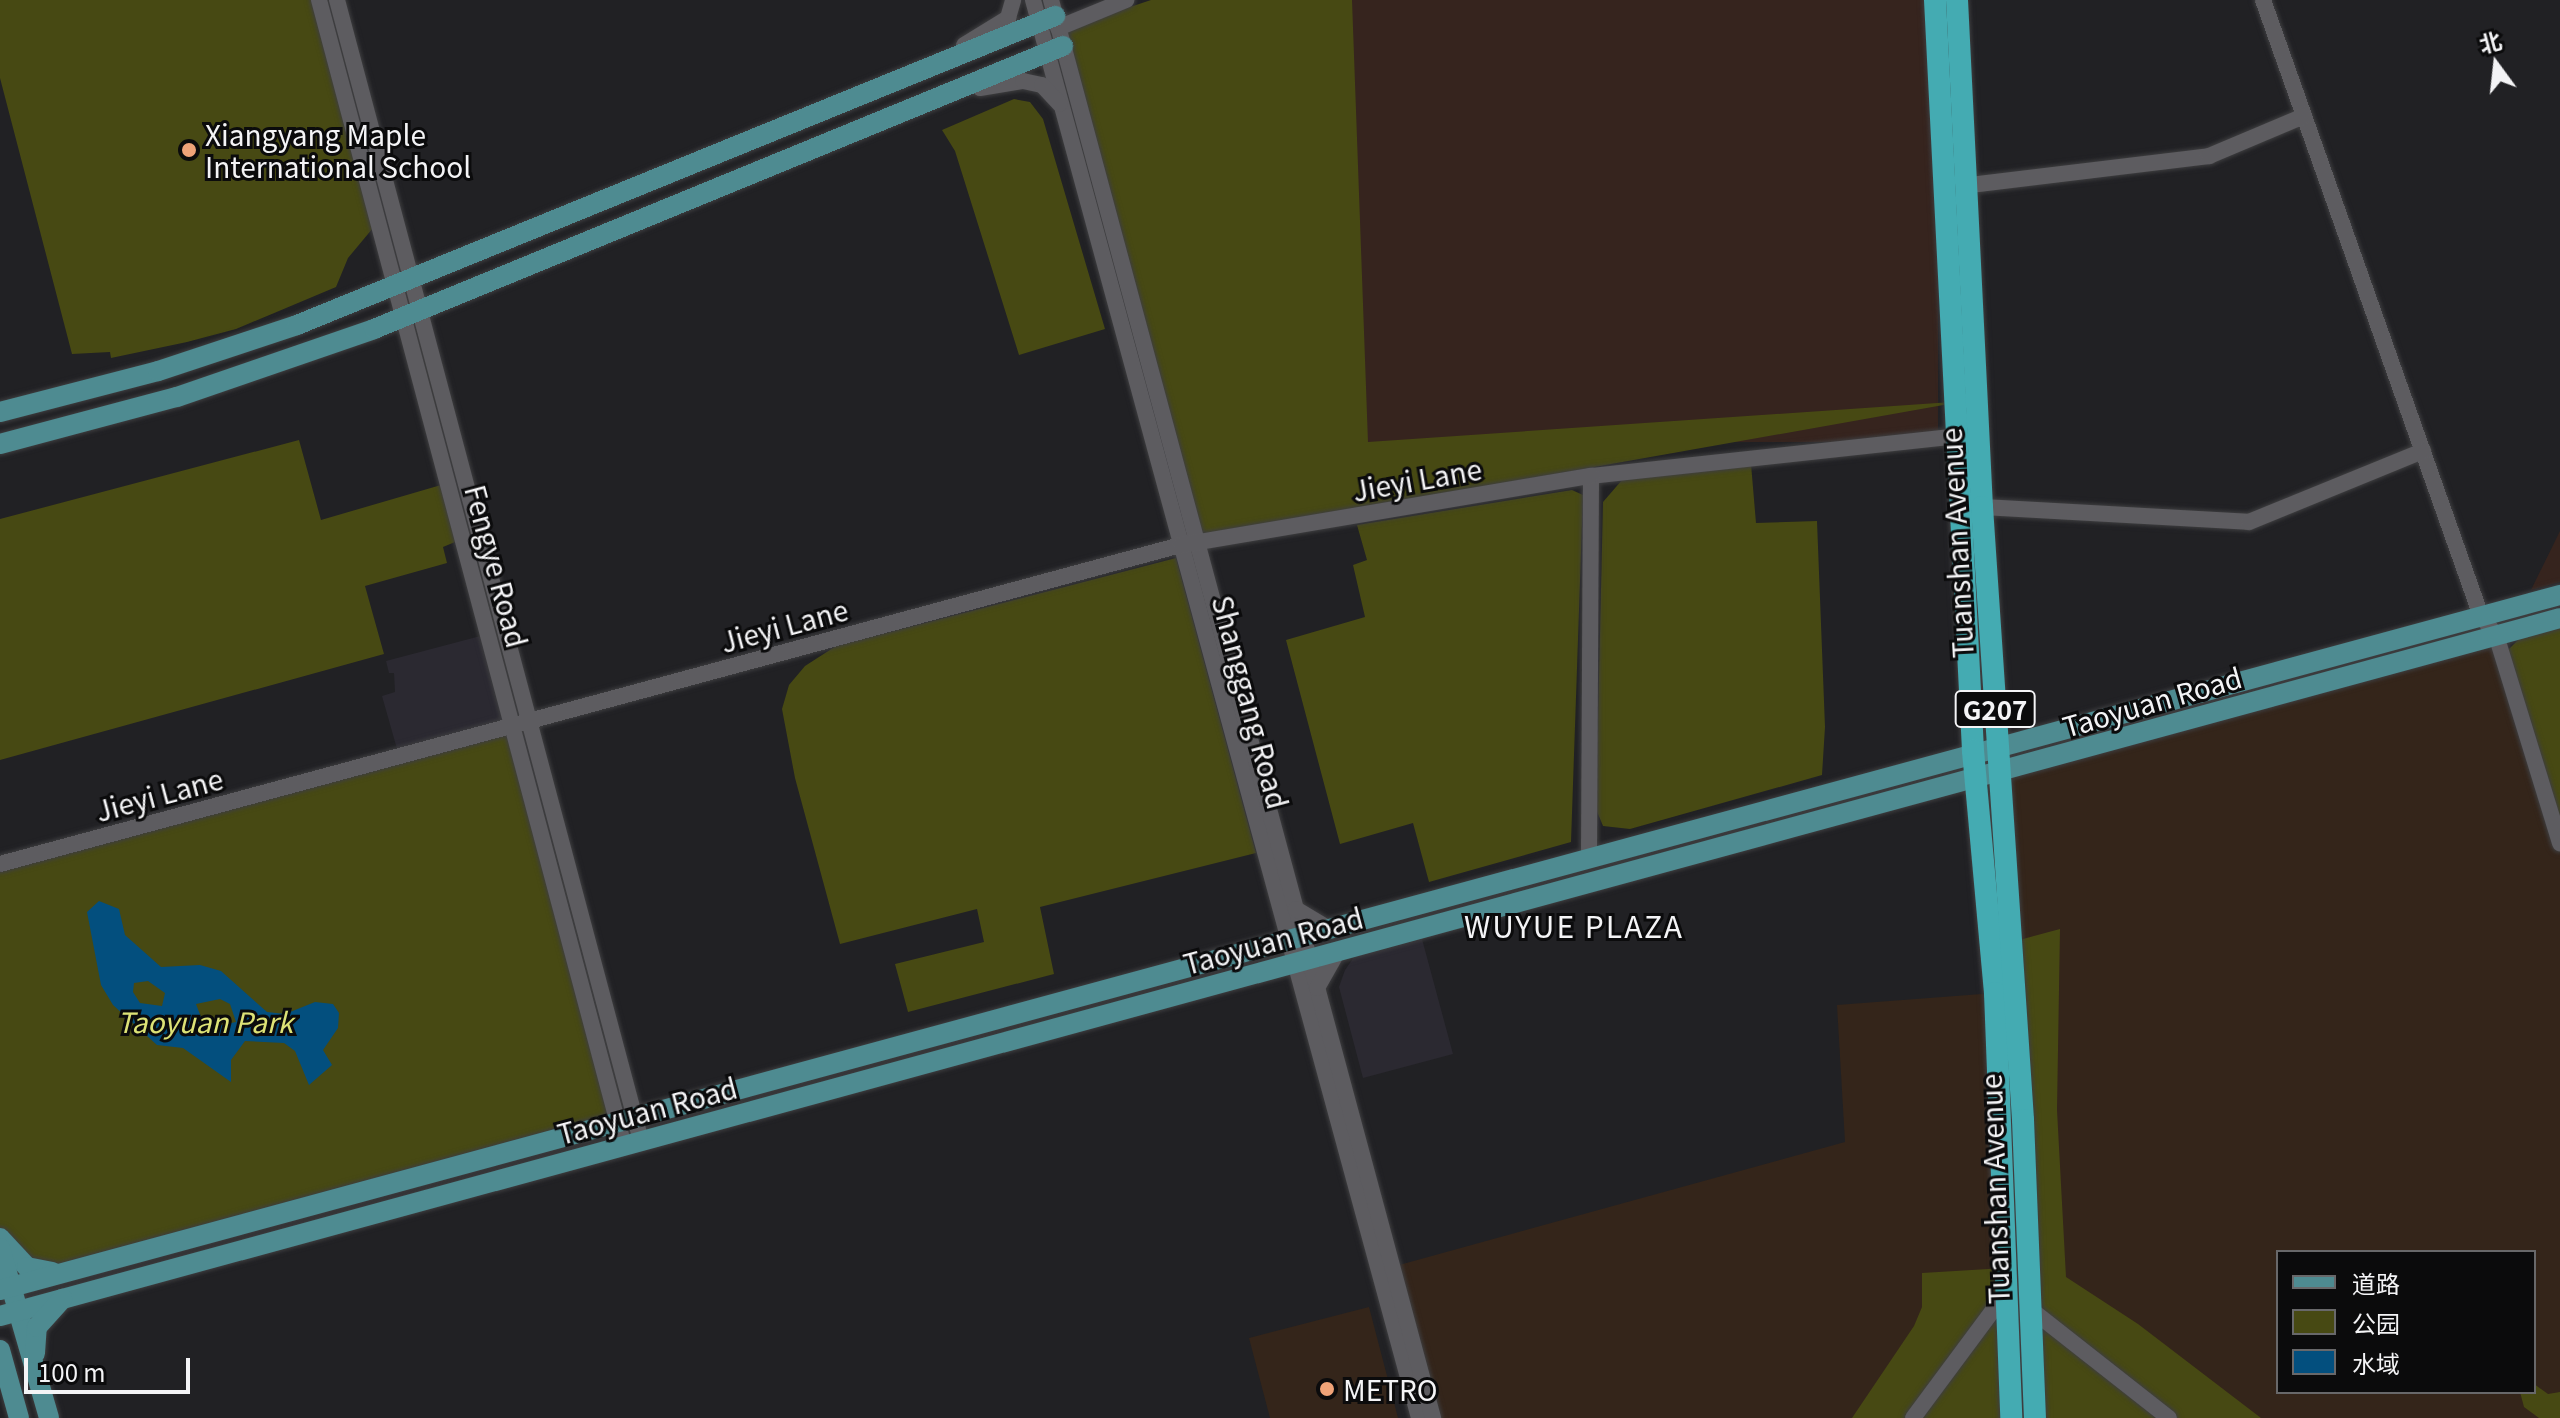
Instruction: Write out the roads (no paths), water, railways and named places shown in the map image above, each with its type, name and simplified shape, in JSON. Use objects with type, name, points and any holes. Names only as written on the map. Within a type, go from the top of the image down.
[{"type":"highway","name":"Tuanshan Avenue","points":[[1935,0],[1973,751],[1995,993],[2011,1418]]},
{"type":"highway","name":"Tuanshan Avenue","points":[[1957,0],[1970,185],[1982,507],[2022,1105],[2035,1418]]},
{"type":"main road","points":[[0,412],[158,371],[297,325],[911,75],[1052,27]]},
{"type":"main road","points":[[0,444],[177,397],[412,313],[917,106],[1052,27]]},
{"type":"main road","name":"Taoyuan Road","points":[[5,1288],[1998,744],[2560,595]]},
{"type":"main road","name":"Taoyuan Road","points":[[9,1314],[2560,618]]},
{"type":"main road","points":[[0,1238],[27,1267],[61,1273]]},
{"type":"main road","points":[[0,1248],[9,1314],[34,1365],[49,1418]]},
{"type":"main road","points":[[34,1365],[37,1327],[62,1299]]},
{"type":"main road","points":[[0,1350],[19,1418]]},
{"type":"street","name":"Fengye Road","points":[[319,0],[530,721],[632,1144]]},
{"type":"street","name":"Fengye Road","points":[[337,0],[403,280]]},
{"type":"street","points":[[911,75],[1008,18],[1013,0]]},
{"type":"street","name":"Shanggang Road","points":[[1033,0],[1052,27],[1302,961],[1433,1418]]},
{"type":"street","points":[[1052,27],[1126,0]]},
{"type":"street","points":[[2263,0],[2481,616],[2496,635],[2560,843]]},
{"type":"street","name":"Shanggang Road","points":[[1052,27],[1062,107],[1189,544]]},
{"type":"street","points":[[917,106],[1023,81],[1042,85],[1062,107]]},
{"type":"street","points":[[1970,185],[2209,156],[2304,116]]},
{"type":"street","name":"Fengye Road","points":[[412,313],[513,726],[626,1119]]},
{"type":"street","name":"Jieyi Lane","points":[[0,864],[1189,544],[1591,476],[1957,436]]},
{"type":"street","points":[[1982,507],[2249,522],[2423,451]]},
{"type":"street","points":[[1589,856],[1591,476]]},
{"type":"street","points":[[1263,945],[1289,910],[1328,928]]},
{"type":"street","points":[[1269,970],[1310,989],[1338,951]]},
{"type":"street","name":"Shanggang Road","points":[[1310,989],[1419,1418]]},
{"type":"street","points":[[1913,1418],[2006,1293]]},
{"type":"street","points":[[2029,1308],[2169,1418]]},
{"type":"water","points":[[99,901],[119,909],[125,935],[161,967],[200,965],[221,971],[267,1012],[285,1014],[315,1002],[333,1004],[339,1013],[338,1028],[323,1050],[332,1065],[309,1085],[295,1051],[284,1043],[245,1041],[231,1060],[231,1082],[183,1048],[157,1045],[113,1005],[101,985],[87,912]],"holes":[[[148,981],[165,993],[162,1006],[140,1003],[133,992],[134,983]],[[220,999],[230,1004],[236,1022],[217,1026],[201,1017],[196,1004]]]},
{"type":"place","name":"Xiangyang Maple International School","points":[[189,150]]},
{"type":"place","name":"METRO","points":[[1327,1389]]},
{"type":"district","name":"WUYUE PLAZA","points":[[1574,925]]},
{"type":"park label","name":"Taoyuan Park","points":[[205,1021]]}]
